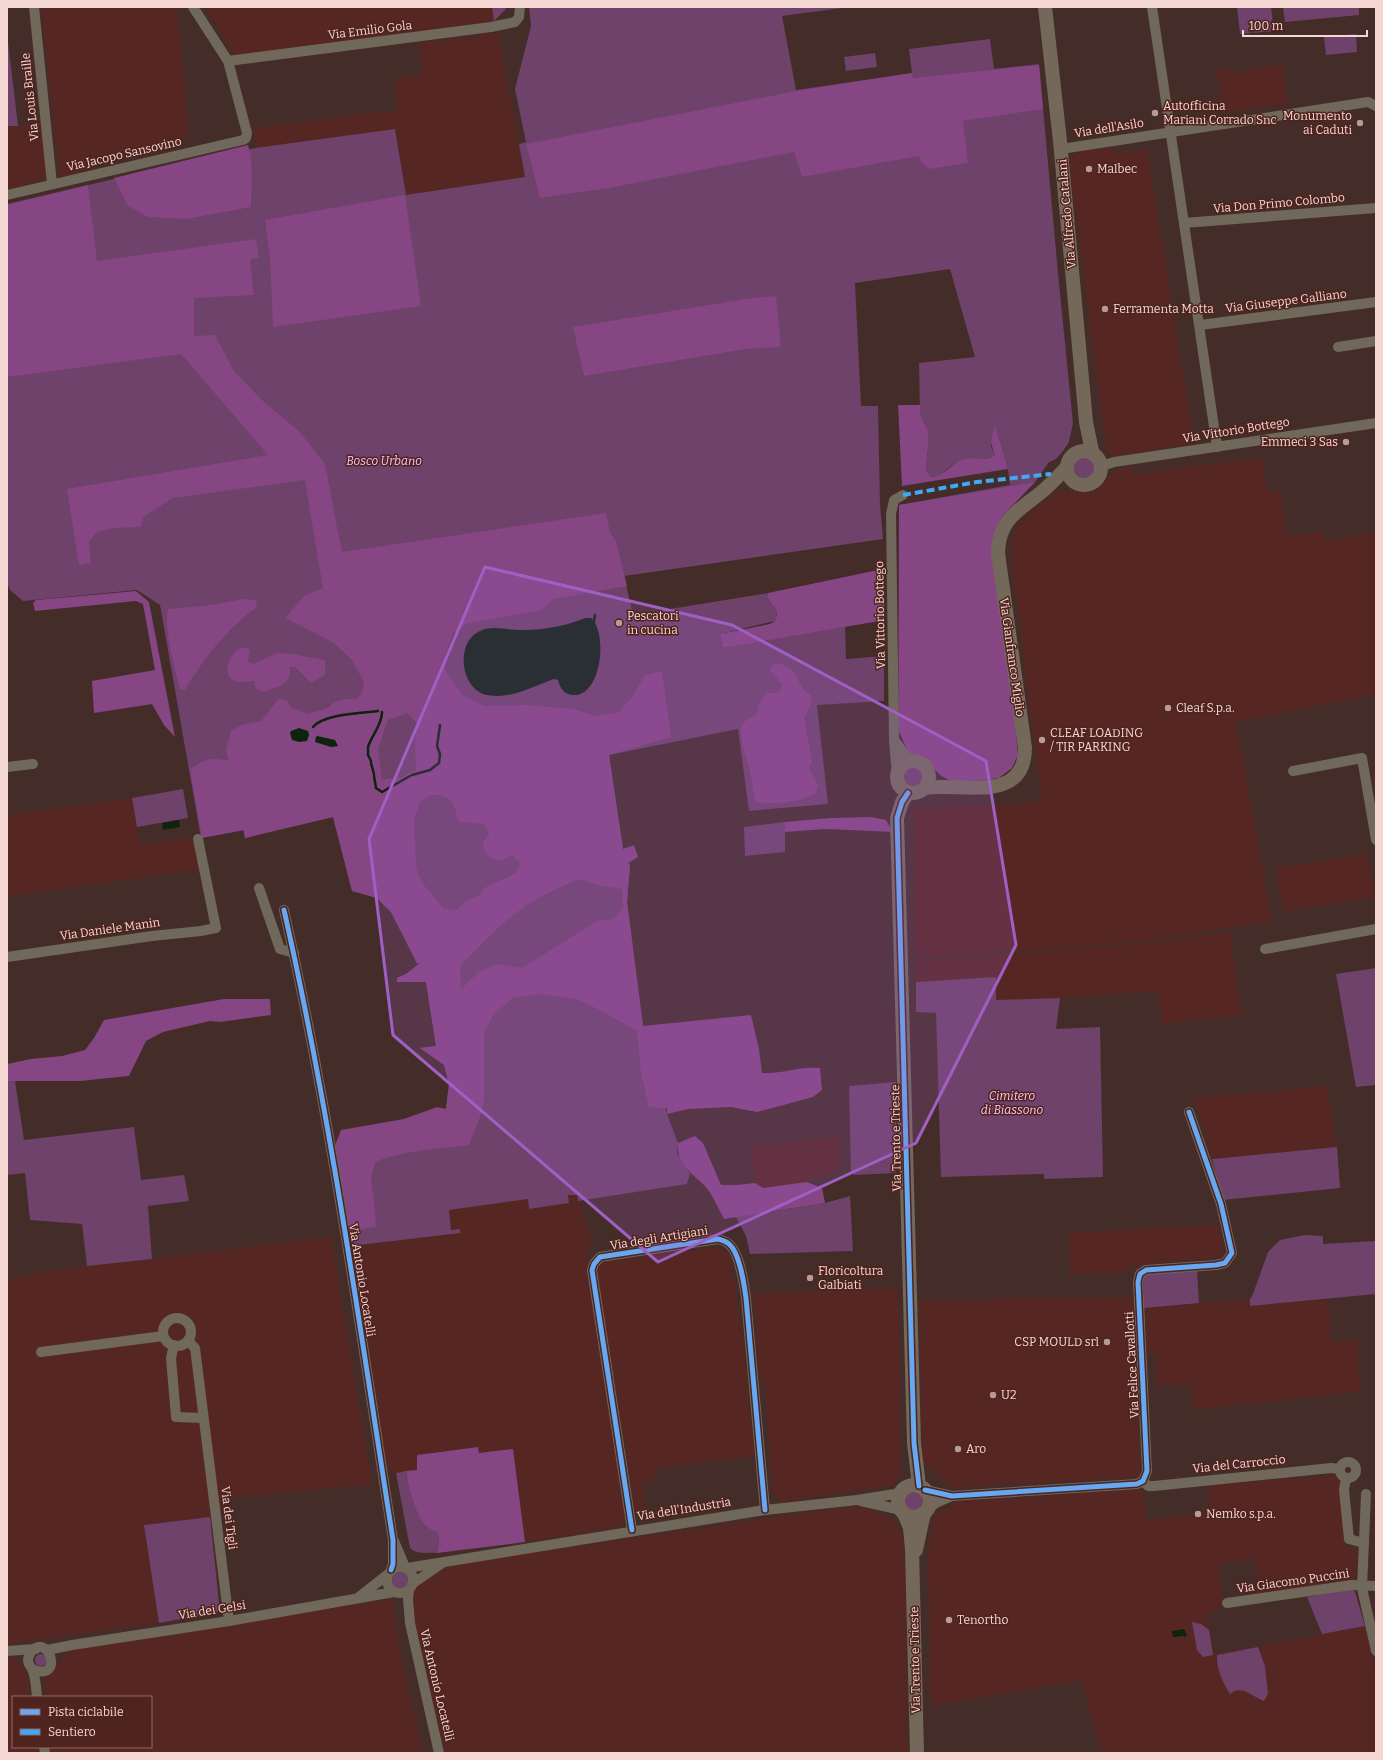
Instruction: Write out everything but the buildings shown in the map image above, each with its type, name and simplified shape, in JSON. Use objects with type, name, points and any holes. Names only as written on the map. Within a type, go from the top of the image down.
[{"type":"street","name":"Via Louis Braille","points":[[34,7],[52,184]]},
{"type":"street","points":[[193,7],[228,61]]},
{"type":"street","name":"Via Emilio Gola","points":[[228,61],[491,27],[515,22],[519,17],[520,7]]},
{"type":"street","name":"Via Alfredo Catalani","points":[[1045,7],[1061,148],[1086,422],[1092,451]]},
{"type":"street","points":[[1152,7],[1217,447]]},
{"type":"street","name":"Via Jacopo Sansovino","points":[[7,195],[243,140],[246,138],[247,133],[228,61]]},
{"type":"street","name":"Via dell'Asilo","points":[[1061,148],[1368,102],[1375,105]]},
{"type":"street","name":"Via Don Primo Colombo","points":[[1184,223],[1376,208]]},
{"type":"street","name":"Via Giuseppe Galliano","points":[[1200,325],[1376,302]]},
{"type":"street","points":[[1338,347],[1376,341]]},
{"type":"street","name":"Via Alfredo Catalani","points":[[1070,461],[1086,422]]},
{"type":"street","name":"Via Vittorio Bottego","points":[[1101,468],[1114,462],[1376,422]]},
{"type":"street","points":[[1081,451],[1092,451],[1098,458],[1101,468],[1099,476],[1091,483],[1081,485],[1072,481],[1068,474],[1070,461],[1081,451]]},
{"type":"street","name":"Via Gianfranco Miglio","points":[[925,788],[953,786],[977,788],[1002,785],[1014,778],[1023,763],[1024,743],[998,546],[1002,529],[1013,514],[1045,489],[1070,461]]},
{"type":"street","name":"Via Gianfranco Miglio","points":[[1045,489],[1062,482],[1072,481]]},
{"type":"street","name":"Via Vittorio Bottego","points":[[901,784],[894,740],[891,514],[894,500],[903,495]]},
{"type":"street","points":[[894,740],[909,760],[922,764],[929,775],[925,788],[916,793],[901,784],[899,768],[909,760]]},
{"type":"street","points":[[1293,771],[1362,758],[1373,803],[1376,840]]},
{"type":"street","points":[[7,767],[33,764]]},
{"type":"street","name":"Via Gianfranco Miglio","points":[[929,775],[953,786]]},
{"type":"street","name":"Via Trento e Trieste","points":[[901,784],[902,802],[897,818],[914,1443],[922,1488],[930,1499],[913,1566]]},
{"type":"street","name":"Via Daniele Manin","points":[[7,957],[216,928],[198,839]]},
{"type":"street","points":[[260,888],[280,950],[294,952]]},
{"type":"street","name":"Via Antonio Locatelli","points":[[284,910],[303,994],[334,1164],[393,1540],[393,1564],[389,1572]]},
{"type":"street","points":[[1265,949],[1376,929]]},
{"type":"street","name":"Via Felice Cavallotti","points":[[1143,1481],[1147,1471],[1138,1282],[1140,1274],[1146,1270],[1225,1263],[1232,1253],[1221,1204],[1189,1112]]},
{"type":"street","name":"Via degli Artigiani","points":[[632,1530],[592,1270],[594,1264],[600,1257],[718,1239],[729,1243],[734,1249],[742,1276],[746,1298],[765,1510]]},
{"type":"street","name":"Via dei Tigli","points":[[163,1336],[165,1325],[169,1320],[175,1317],[184,1320],[190,1326],[192,1332],[188,1341],[195,1348],[230,1621]]},
{"type":"street","points":[[41,1352],[163,1336],[168,1344],[182,1345],[188,1341]]},
{"type":"street","points":[[174,1345],[171,1358],[176,1417],[203,1418]]},
{"type":"street","name":"Via Trento e Trieste","points":[[914,1443],[899,1504],[910,1528],[913,1566],[917,1753]]},
{"type":"street","name":"Via del Carroccio","points":[[1143,1481],[1148,1486],[1154,1486],[1331,1468],[1343,1474],[1349,1540],[1364,1543]]},
{"type":"street","points":[[903,1490],[912,1485],[952,1496],[1137,1484],[1143,1481]]},
{"type":"street","name":"Via dell'Industria","points":[[406,1568],[632,1530],[765,1510],[857,1500],[903,1490]]},
{"type":"street","points":[[1366,1494],[1362,1586],[1367,1615],[1376,1650]]},
{"type":"street","points":[[903,1512],[911,1516],[918,1516],[936,1503],[952,1496]]},
{"type":"street","name":"Via dell'Industria","points":[[857,1500],[903,1512]]},
{"type":"street","name":"Via Antonio Locatelli","points":[[393,1540],[406,1568]]},
{"type":"street","points":[[395,1592],[405,1592],[446,1561]]},
{"type":"street","points":[[356,1599],[398,1566],[406,1568],[412,1573],[414,1578],[408,1599],[410,1623]]},
{"type":"street","points":[[389,1572],[388,1586],[395,1592],[410,1623]]},
{"type":"street","name":"Via Giacomo Puccini","points":[[1227,1603],[1352,1586],[1376,1586]]},
{"type":"street","name":"Via dei Gelsi","points":[[47,1650],[230,1621],[395,1592]]},
{"type":"street","name":"Via Antonio Locatelli","points":[[410,1623],[439,1753]]},
{"type":"street","points":[[7,1652],[39,1672],[49,1667],[72,1645]]},
{"type":"street","points":[[7,1652],[42,1648],[47,1650],[51,1656],[49,1667],[41,1683],[41,1696]]},
{"type":"street","points":[[36,1649],[31,1651],[30,1665],[37,1696]]},
{"type":"highlighted area","points":[[485,567],[732,625],[986,761],[1016,945],[916,1143],[658,1262],[393,1035],[369,839]]},
{"type":"shaded area","points":[[41,7],[177,7],[189,136],[60,178]]},
{"type":"shaded area","points":[[206,7],[492,7],[494,21],[234,56]]},
{"type":"shaded area","points":[[498,33],[525,177],[405,195],[396,130],[256,149],[253,128],[398,110],[394,79],[421,75],[418,44]]},
{"type":"shaded area","points":[[1039,65],[1043,109],[963,121],[968,163],[929,169],[922,163],[919,156],[802,177],[794,152],[609,188],[540,198],[526,144],[796,91],[912,73],[913,78]]},
{"type":"shaded area","points":[[1282,65],[1288,104],[1223,113],[1216,70],[1230,68],[1231,73]]},
{"type":"shaded area","points":[[42,123],[47,179],[7,189],[7,126]]},
{"type":"shaded area","points":[[248,145],[252,168],[251,207],[186,219],[148,217],[128,206],[114,178]]},
{"type":"shaded area","points":[[1113,147],[1115,154],[1147,149],[1194,444],[1114,456],[1108,452],[1106,448],[1069,157],[1077,151]]},
{"type":"shaded area","points":[[88,185],[97,261],[256,239],[259,258],[250,259],[254,295],[194,298],[194,336],[215,335],[234,371],[266,404],[300,432],[325,464],[343,558],[342,552],[606,513],[610,532],[616,541],[627,586],[553,599],[541,610],[468,623],[454,632],[445,655],[445,670],[462,695],[485,706],[527,705],[573,709],[596,716],[619,712],[632,697],[645,675],[662,671],[671,737],[609,755],[623,849],[634,846],[638,857],[628,863],[630,865],[627,902],[643,1026],[751,1015],[759,1049],[762,1073],[805,1068],[820,1068],[822,1090],[813,1097],[757,1112],[731,1107],[688,1109],[667,1114],[667,1108],[649,1107],[641,1073],[637,1031],[600,1010],[576,999],[543,994],[514,997],[493,1015],[484,1034],[484,1100],[480,1117],[469,1145],[409,1152],[375,1162],[371,1178],[376,1227],[345,1232],[334,1148],[341,1130],[404,1119],[437,1107],[446,1109],[449,1084],[444,1065],[420,1048],[436,1046],[426,982],[397,982],[397,978],[406,974],[424,960],[418,964],[391,912],[377,898],[352,891],[333,817],[245,838],[244,830],[202,838],[190,769],[208,760],[217,759],[229,761],[226,751],[231,731],[241,725],[261,721],[278,699],[287,700],[292,709],[297,709],[307,714],[328,708],[334,702],[345,699],[356,699],[362,693],[364,682],[351,659],[334,643],[285,618],[304,596],[323,588],[305,480],[173,498],[143,517],[141,527],[114,528],[96,532],[89,542],[91,563],[79,565],[67,489],[268,455],[181,354],[7,377],[7,205]],"holes":[[[407,713],[417,723],[415,742],[416,770],[403,777],[382,780],[378,749],[388,720]],[[431,795],[444,796],[448,798],[453,804],[458,821],[481,824],[488,829],[489,834],[484,841],[483,846],[485,852],[490,857],[499,861],[511,855],[519,861],[519,868],[510,876],[483,889],[479,895],[467,901],[458,909],[453,910],[443,908],[423,884],[418,875],[416,865],[414,821],[420,802]],[[578,879],[598,885],[622,889],[623,907],[614,919],[597,921],[522,968],[498,964],[480,971],[461,989],[460,966],[488,937],[509,919],[530,903]]]},
{"type":"shaded area","points":[[405,195],[421,306],[273,327],[270,258],[265,220]]},
{"type":"shaded area","points":[[776,296],[781,347],[746,349],[584,376],[573,327],[752,298]]},
{"type":"shaded area","points":[[898,405],[920,405],[920,414],[928,430],[926,469],[931,477],[941,474],[964,459],[987,459],[995,455],[991,441],[992,434],[996,427],[1008,469],[902,486]]},
{"type":"shaded area","name":"Cleaf S.p.a.","points":[[1261,457],[1268,492],[1280,490],[1288,537],[1323,530],[1326,541],[1376,532],[1376,694],[1236,722],[1272,921],[1151,940],[916,959],[914,809],[1042,802],[1011,555],[1011,542],[1017,528],[1030,513],[1057,491],[1071,490],[1085,493],[1097,490],[1117,469],[1132,466],[1134,475]]},
{"type":"shaded area","points":[[1035,482],[1003,515],[997,526],[1018,755],[1012,768],[999,778],[953,782],[940,775],[923,756],[909,754],[899,730],[899,505]]},
{"type":"shaded area","points":[[883,569],[885,620],[723,648],[720,634],[770,624],[775,621],[777,616],[776,610],[767,597],[768,593]]},
{"type":"shaded area","points":[[136,591],[149,602],[175,737],[164,725],[152,704],[94,713],[92,681],[155,670],[143,604],[136,601],[35,611],[33,603],[36,600]]},
{"type":"shaded area","points":[[244,599],[256,600],[257,607],[226,634],[199,667],[185,690],[180,689],[168,637],[168,609],[211,605]]},
{"type":"shaded area","points":[[585,618],[591,618],[596,625],[600,649],[596,676],[590,686],[582,693],[572,695],[564,692],[558,680],[554,679],[504,696],[487,695],[478,691],[471,685],[464,666],[464,656],[466,646],[471,638],[478,632],[489,628],[531,630],[547,628]]},
{"type":"shaded area","points":[[247,647],[250,651],[248,661],[253,664],[277,653],[325,660],[325,675],[311,683],[295,667],[289,667],[290,673],[287,681],[278,687],[264,692],[256,689],[254,681],[237,682],[231,679],[227,672],[228,663],[232,655],[238,650]]},
{"type":"shaded area","points":[[774,663],[789,667],[805,691],[811,695],[810,707],[804,717],[812,761],[809,768],[818,786],[815,794],[801,799],[779,803],[764,803],[756,802],[742,742],[741,731],[746,720],[757,715],[758,706],[766,693],[779,693],[782,684],[770,670]]},
{"type":"shaded area","points":[[299,728],[308,731],[309,735],[307,741],[299,742],[292,740],[290,733],[291,731]]},
{"type":"shaded area","points":[[317,736],[335,740],[338,746],[331,747],[315,742]]},
{"type":"shaded area","points":[[132,798],[140,844],[196,838],[201,870],[7,896],[7,815]]},
{"type":"shaded area","points":[[871,817],[886,820],[893,832],[826,829],[785,832],[785,822],[830,818]]},
{"type":"shaded area","points":[[179,820],[180,827],[163,830],[162,823]]},
{"type":"shaded area","points":[[1367,853],[1375,897],[1284,912],[1275,869]]},
{"type":"shaded area","points":[[1230,931],[1241,1015],[1163,1024],[1158,991],[1060,998],[996,1000],[996,977],[916,982],[915,962],[1159,942]]},
{"type":"shaded area","points":[[224,999],[270,999],[271,1015],[220,1022],[210,1021],[163,1032],[146,1041],[129,1076],[80,1081],[7,1082],[7,1064],[31,1059],[62,1056],[85,1050],[104,1020]]},
{"type":"shaded area","points":[[1327,1086],[1337,1147],[1212,1159],[1194,1098]]},
{"type":"shaded area","points":[[695,1136],[703,1143],[721,1185],[755,1183],[763,1188],[807,1182],[822,1188],[825,1203],[724,1219],[709,1191],[688,1170],[680,1159],[678,1143]]},
{"type":"shaded area","points":[[839,1136],[839,1163],[835,1171],[807,1182],[763,1188],[755,1183],[750,1147]]},
{"type":"shaded area","points":[[568,1195],[577,1195],[594,1248],[586,1248],[625,1520],[620,1527],[525,1542],[513,1449],[479,1453],[478,1447],[417,1455],[417,1470],[388,1474],[351,1247],[460,1233],[460,1229],[451,1231],[449,1210],[528,1199],[529,1209],[569,1203]]},
{"type":"shaded area","points":[[1219,1225],[1223,1253],[1221,1257],[1131,1266],[1128,1272],[1070,1274],[1069,1233]]},
{"type":"shaded area","points":[[331,1237],[372,1484],[221,1499],[222,1516],[144,1525],[159,1623],[10,1643],[13,1659],[20,1663],[27,1674],[30,1696],[12,1696],[12,1748],[36,1748],[36,1753],[7,1753],[7,1279],[33,1276],[33,1273]]},
{"type":"shaded area","points":[[717,1247],[728,1253],[736,1288],[755,1456],[655,1468],[654,1480],[641,1484],[647,1519],[641,1519],[636,1515],[596,1269],[601,1263]]},
{"type":"shaded area","points":[[898,1288],[901,1474],[894,1485],[783,1502],[773,1495],[764,1378],[760,1379],[753,1294]]},
{"type":"shaded area","points":[[1133,1297],[1140,1477],[951,1488],[923,1462],[919,1300]]},
{"type":"shaded area","points":[[1328,1298],[1331,1341],[1357,1340],[1360,1392],[1193,1410],[1190,1384],[1156,1386],[1155,1354],[1148,1354],[1144,1308],[1250,1299],[1251,1306]]},
{"type":"shaded area","points":[[478,1447],[479,1453],[513,1449],[525,1542],[437,1553],[439,1542],[438,1533],[427,1527],[419,1516],[406,1471],[417,1470],[417,1455]]},
{"type":"shaded area","points":[[1334,1475],[1339,1478],[1345,1547],[1357,1547],[1356,1579],[1260,1594],[1255,1559],[1218,1563],[1223,1609],[1206,1613],[1213,1655],[1365,1626],[1376,1672],[1376,1753],[1102,1753],[1081,1680],[931,1706],[928,1551],[934,1516],[955,1502],[1139,1489],[1143,1492],[1147,1520],[1210,1513],[1208,1485]]},
{"type":"shaded area","points":[[844,1507],[866,1508],[884,1515],[895,1524],[903,1536],[906,1600],[907,1753],[445,1753],[410,1602],[412,1593],[419,1585],[450,1565]]},
{"type":"shaded area","points":[[389,1599],[394,1601],[397,1640],[423,1753],[50,1753],[50,1748],[152,1748],[152,1696],[45,1696],[44,1680],[54,1670],[64,1655],[76,1647]]},
{"type":"shaded area","points":[[1184,1629],[1187,1635],[1185,1637],[1173,1637],[1172,1631]]},
{"type":"green space","points":[[492,7],[507,7],[494,21]]},
{"type":"green space","name":"Bosco Urbano","points":[[529,7],[850,7],[782,16],[796,90],[912,73],[909,49],[990,39],[994,69],[1039,64],[1073,423],[1069,442],[1063,451],[1056,459],[1049,462],[1035,482],[1003,516],[997,526],[993,780],[953,782],[940,775],[923,757],[909,754],[898,730],[899,505],[1010,485],[1008,469],[996,428],[991,446],[995,455],[992,457],[959,462],[940,474],[931,477],[926,469],[928,430],[920,414],[919,363],[975,357],[950,269],[855,283],[861,406],[878,406],[880,505],[883,539],[624,576],[633,615],[768,593],[767,597],[776,610],[777,617],[775,621],[720,634],[723,648],[845,626],[846,659],[884,656],[884,701],[817,705],[828,804],[749,811],[738,729],[609,755],[623,849],[634,845],[638,857],[628,863],[630,865],[627,902],[643,1026],[667,1114],[678,1143],[677,1153],[690,1174],[687,1184],[578,1201],[577,1195],[568,1195],[569,1203],[529,1209],[528,1199],[449,1210],[451,1230],[460,1229],[460,1233],[351,1246],[334,1148],[446,1109],[449,1084],[444,1065],[420,1048],[436,1046],[426,982],[397,982],[397,978],[406,974],[484,916],[417,964],[391,912],[377,898],[352,891],[333,817],[245,838],[243,830],[201,838],[160,605],[137,590],[23,601],[10,590],[7,582],[7,204],[255,148],[395,129],[406,195],[525,177],[519,144],[526,142],[515,89],[531,26]]},
{"type":"green space","points":[[1237,7],[1271,7],[1274,31],[1240,34]]},
{"type":"green space","points":[[1283,7],[1359,7],[1359,15],[1285,22]]},
{"type":"green space","points":[[7,33],[18,126],[7,126]]},
{"type":"green space","points":[[1356,34],[1357,52],[1326,55],[1324,37]]},
{"type":"green space","points":[[875,53],[877,67],[846,71],[844,57]]},
{"type":"green space","points":[[1085,456],[1093,459],[1096,467],[1093,475],[1085,478],[1077,475],[1074,467],[1077,459]]},
{"type":"green space","points":[[913,765],[921,768],[924,776],[921,784],[913,787],[905,784],[902,776],[905,768]]},
{"type":"green space","points":[[183,789],[188,818],[137,827],[132,798]]},
{"type":"green space","points":[[785,822],[785,852],[745,856],[744,827]]},
{"type":"green space","points":[[1376,968],[1376,1085],[1356,1087],[1336,974]]},
{"type":"green space","name":"Cimitero di Biassono","points":[[996,977],[996,1000],[1060,998],[1056,1029],[1100,1027],[1103,1177],[1044,1179],[1044,1174],[941,1177],[936,1013],[916,1012],[916,982]]},
{"type":"green space","points":[[15,1081],[24,1140],[134,1127],[141,1180],[184,1175],[189,1201],[148,1206],[152,1259],[87,1266],[82,1224],[30,1220],[25,1173],[7,1175],[7,1082]]},
{"type":"green space","points":[[896,1082],[896,1173],[854,1175],[851,1173],[849,1086]]},
{"type":"green space","points":[[1337,1147],[1340,1188],[1223,1200],[1212,1159]]},
{"type":"green space","points":[[850,1196],[853,1251],[750,1254],[746,1236],[736,1217],[825,1203]]},
{"type":"green space","points":[[1305,1235],[1323,1236],[1323,1244],[1376,1241],[1376,1294],[1250,1306],[1250,1299],[1268,1252],[1280,1240]]},
{"type":"green space","points":[[1197,1270],[1199,1303],[1144,1308],[1143,1278],[1147,1274]]},
{"type":"green space","points":[[406,1471],[427,1527],[438,1533],[439,1542],[437,1553],[416,1552],[410,1548],[396,1473]]},
{"type":"green space","points":[[913,1490],[921,1493],[924,1501],[921,1509],[913,1512],[905,1509],[902,1501],[905,1493]]},
{"type":"green space","points":[[210,1517],[220,1612],[159,1623],[144,1525]]},
{"type":"green space","points":[[397,1572],[403,1572],[408,1577],[406,1586],[403,1588],[397,1588],[392,1583],[392,1577]]},
{"type":"green space","points":[[1351,1589],[1355,1592],[1365,1626],[1322,1634],[1307,1597]]},
{"type":"green space","points":[[1192,1622],[1201,1624],[1209,1630],[1213,1655],[1203,1657],[1197,1650]]},
{"type":"green space","points":[[1258,1647],[1265,1666],[1268,1694],[1264,1701],[1247,1692],[1239,1690],[1230,1694],[1220,1675],[1217,1655]]},
{"type":"green space","points":[[43,1654],[46,1655],[46,1665],[39,1666],[36,1665],[35,1658],[36,1655]]},
{"type":"waterway","points":[[594,621],[595,615]]},
{"type":"waterway","points":[[313,727],[325,719],[378,711]]},
{"type":"waterway","points":[[368,747],[379,726],[382,712]]},
{"type":"waterway","points":[[412,775],[430,770],[439,763],[440,754],[437,746],[440,725]]},
{"type":"waterway","points":[[368,749],[368,755],[371,761]]},
{"type":"waterway","points":[[371,763],[374,774]]},
{"type":"waterway","points":[[374,776],[376,788],[382,792],[410,776]]},
{"type":"marked path","points":[[903,495],[977,482],[1051,474]]},
{"type":"cycle path","points":[[908,793],[902,802],[897,818],[914,1443],[919,1486]]},
{"type":"cycle path","points":[[284,910],[301,988],[344,1224],[393,1540],[393,1564],[391,1570]]},
{"type":"cycle path","points":[[925,1490],[952,1496],[1137,1484],[1143,1481],[1147,1471],[1138,1282],[1140,1274],[1146,1270],[1225,1263],[1232,1253],[1221,1204],[1189,1112]]},
{"type":"cycle path","points":[[632,1530],[592,1270],[594,1264],[600,1257],[718,1239],[727,1242],[733,1248],[739,1261],[744,1285],[765,1510]]},
{"type":"place","name":"Autofficina Mariani Corrado Snc","points":[[1155,113]]},
{"type":"place","name":"Monumento ai Caduti","points":[[1360,123]]},
{"type":"place","name":"Malbec","points":[[1089,169]]},
{"type":"place","name":"Ferramenta Motta","points":[[1105,309]]},
{"type":"place","name":"Emmeci 3 Sas","points":[[1346,442]]},
{"type":"place","name":"Pescatori in cucina","points":[[619,623]]},
{"type":"place","name":"Cleaf S.p.a.","points":[[1168,708]]},
{"type":"place","name":"CLEAF LOADING / TIR PARKING","points":[[1042,740]]},
{"type":"place","name":"Floricoltura Galbiati","points":[[810,1278]]},
{"type":"place","name":"CSP MOULD srl","points":[[1107,1342]]},
{"type":"place","name":"U2","points":[[993,1395]]},
{"type":"place","name":"Aro","points":[[958,1449]]},
{"type":"place","name":"Nemko s.p.a.","points":[[1198,1514]]},
{"type":"place","name":"Tenortho","points":[[949,1620]]}]
